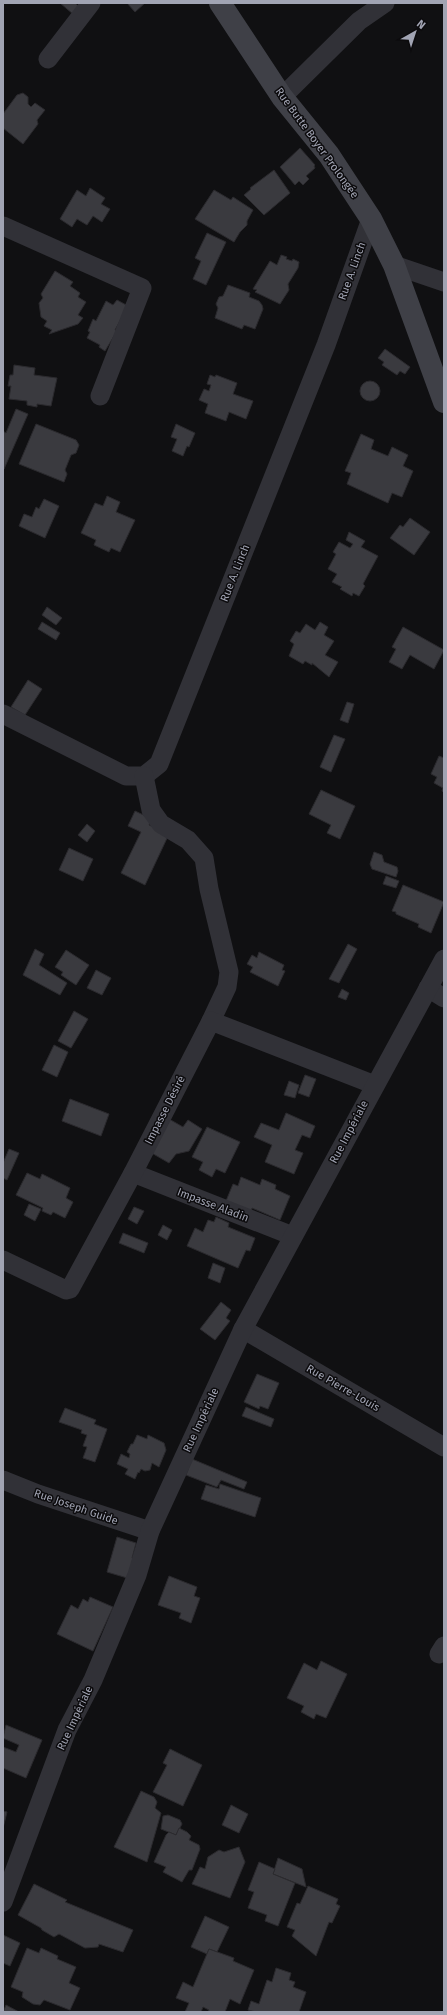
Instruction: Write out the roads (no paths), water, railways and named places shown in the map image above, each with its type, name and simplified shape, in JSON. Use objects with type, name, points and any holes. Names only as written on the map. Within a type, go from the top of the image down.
[{"type":"street","points":[[48,59],[91,3]]},
{"type":"street","name":"Rue Butte Boyer Prolongée","points":[[220,3],[282,96],[329,155],[371,219],[394,265],[444,402]]},
{"type":"street","points":[[282,96],[359,21],[384,3]]},
{"type":"street","name":"Rue A. Linch","points":[[144,776],[158,764],[162,756],[326,345],[371,219]]},
{"type":"street","points":[[3,226],[142,288],[100,396]]},
{"type":"street","points":[[394,265],[444,282]]},
{"type":"street","points":[[3,714],[126,776],[144,776]]},
{"type":"street","name":"Impasse Désiré","points":[[3,1260],[66,1290],[70,1289],[133,1173],[227,987],[229,972],[204,858],[188,840],[161,824],[151,810],[144,776]]},
{"type":"street","name":"Rue Impériale","points":[[3,1902],[67,1730],[92,1680],[137,1575],[150,1531],[242,1329],[375,1086],[436,993],[444,959]]},
{"type":"street","points":[[211,1021],[375,1086]]},
{"type":"street","name":"Impasse Aladin","points":[[133,1173],[293,1236]]},
{"type":"street","name":"Rue Pierre-Louis","points":[[242,1329],[444,1447]]},
{"type":"street","name":"Rue Joseph Guide","points":[[3,1480],[38,1494],[150,1531]]}]
